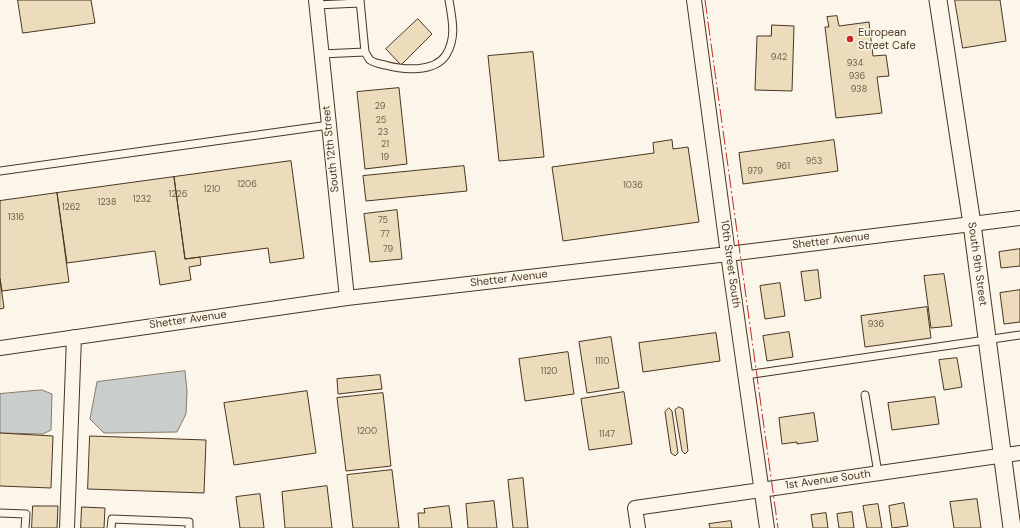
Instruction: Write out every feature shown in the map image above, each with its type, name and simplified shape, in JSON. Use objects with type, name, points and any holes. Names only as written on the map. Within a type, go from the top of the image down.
[{"type":"street","name":"10th Street South","points":[[694,0],[767,528]]},
{"type":"street","name":"South 9th Street","points":[[938,0],[972,224],[1012,528]]},
{"type":"street","name":"South 12th Street","points":[[316,2],[347,298]]},
{"type":"street","name":"Shetter Avenue","points":[[0,348],[347,298],[728,254],[1020,218]]},
{"type":"street","points":[[67,528],[74,337]]},
{"type":"street","name":"1st Avenue South","points":[[638,528],[635,508],[1020,453]]},
{"type":"lane","points":[[316,2],[360,2],[365,52],[369,59],[393,68],[409,69],[423,68],[434,65],[446,55],[452,39],[453,24],[449,0]]},
{"type":"lane","points":[[321,54],[365,52]]},
{"type":"lane","points":[[0,171],[329,125]]},
{"type":"lane","points":[[746,375],[1020,335]]},
{"type":"lane","points":[[865,395],[878,473]]},
{"type":"lane","points":[[0,513],[26,514],[25,528]]},
{"type":"lane","points":[[111,528],[112,519],[189,522],[189,528]]},
{"type":"shaded area","points":[[185,371],[187,391],[186,414],[177,432],[104,433],[90,419],[97,382]]},
{"type":"shaded area","points":[[42,390],[52,394],[51,430],[43,434],[0,433],[0,394]]},
{"type":"building","points":[[18,0],[91,0],[95,23],[23,33]]},
{"type":"building","points":[[955,0],[1000,0],[1006,41],[963,48]]},
{"type":"building","points":[[837,16],[839,26],[869,22],[873,56],[886,55],[889,76],[877,77],[882,113],[836,118],[825,27],[829,27],[827,17]]},
{"type":"building","points":[[418,19],[432,34],[401,65],[386,49]]},
{"type":"building","points":[[772,25],[794,26],[792,91],[755,90],[757,36],[771,36]]},
{"type":"building","points":[[533,52],[544,157],[499,161],[488,56]]},
{"type":"building","points":[[399,88],[407,164],[365,169],[357,92]]},
{"type":"building","points":[[672,140],[673,149],[688,147],[699,222],[563,241],[552,167],[654,153],[653,143]]},
{"type":"building","points":[[834,140],[838,171],[743,184],[739,153]]},
{"type":"building","points":[[291,161],[304,258],[270,263],[268,248],[185,259],[174,177]]},
{"type":"building","points":[[464,166],[467,191],[366,201],[363,176]]},
{"type":"building","points":[[174,177],[185,259],[200,257],[201,265],[189,267],[191,280],[160,285],[155,251],[67,263],[57,193]]},
{"type":"building","points":[[57,193],[69,282],[2,291],[0,279],[0,201]]},
{"type":"building","points":[[397,210],[402,259],[370,262],[364,214]]},
{"type":"building","points":[[1020,249],[1020,266],[1001,268],[999,252]]},
{"type":"building","points":[[818,270],[821,298],[805,301],[801,272]]},
{"type":"building","points":[[944,274],[952,326],[931,328],[924,276]]},
{"type":"building","points":[[0,279],[4,308],[0,309]]},
{"type":"building","points":[[780,283],[785,316],[765,319],[760,286]]},
{"type":"building","points":[[1020,290],[1020,322],[1004,324],[1000,293]]},
{"type":"building","points":[[927,307],[931,338],[865,347],[861,316]]},
{"type":"building","points":[[789,332],[793,357],[767,361],[763,336]]},
{"type":"building","points":[[716,333],[720,361],[643,372],[639,343]]},
{"type":"building","points":[[611,337],[619,388],[587,393],[579,342]]},
{"type":"building","points":[[568,352],[574,394],[525,401],[519,359]]},
{"type":"building","points":[[957,358],[962,387],[944,390],[939,360]]},
{"type":"building","points":[[380,375],[382,389],[338,394],[337,379]]},
{"type":"building","points":[[307,391],[316,453],[234,465],[224,403]]},
{"type":"building","points":[[624,392],[632,444],[589,450],[581,399]]},
{"type":"building","points":[[383,393],[391,466],[346,471],[337,398]]},
{"type":"building","points":[[935,397],[939,424],[892,430],[888,403]]},
{"type":"building","points":[[679,407],[683,409],[688,451],[685,454],[682,451],[675,410]]},
{"type":"building","points":[[669,408],[672,411],[678,453],[675,456],[671,453],[665,412]]},
{"type":"building","points":[[814,413],[818,441],[797,444],[797,442],[782,444],[779,418]]},
{"type":"building","points":[[0,433],[53,436],[51,488],[0,486]]},
{"type":"building","points":[[90,436],[206,440],[204,493],[88,489]]},
{"type":"building","points":[[392,470],[399,528],[353,528],[347,475]]},
{"type":"building","points":[[523,478],[528,528],[513,528],[508,480]]},
{"type":"building","points":[[327,486],[332,528],[285,528],[282,492]]},
{"type":"building","points":[[260,494],[264,528],[240,528],[236,497]]},
{"type":"building","points":[[977,499],[981,528],[954,528],[950,502]]},
{"type":"building","points":[[494,501],[497,528],[468,528],[466,504]]},
{"type":"building","points":[[904,503],[908,526],[892,528],[889,506]]},
{"type":"building","points":[[878,504],[882,528],[867,528],[863,506]]},
{"type":"building","points":[[33,506],[58,506],[57,528],[32,528]]},
{"type":"building","points":[[449,506],[452,528],[419,528],[418,513],[425,513],[424,509]]},
{"type":"building","points":[[82,507],[105,508],[104,528],[81,528]]},
{"type":"building","points":[[852,512],[854,528],[839,528],[837,514]]},
{"type":"building","points":[[826,513],[828,528],[813,528],[811,515]]},
{"type":"building","points":[[731,521],[732,528],[710,528],[709,524]]},
{"type":"power","points":[[705,0],[778,528]]},
{"type":"place","name":"European Street Cafe","points":[[850,39]]}]
